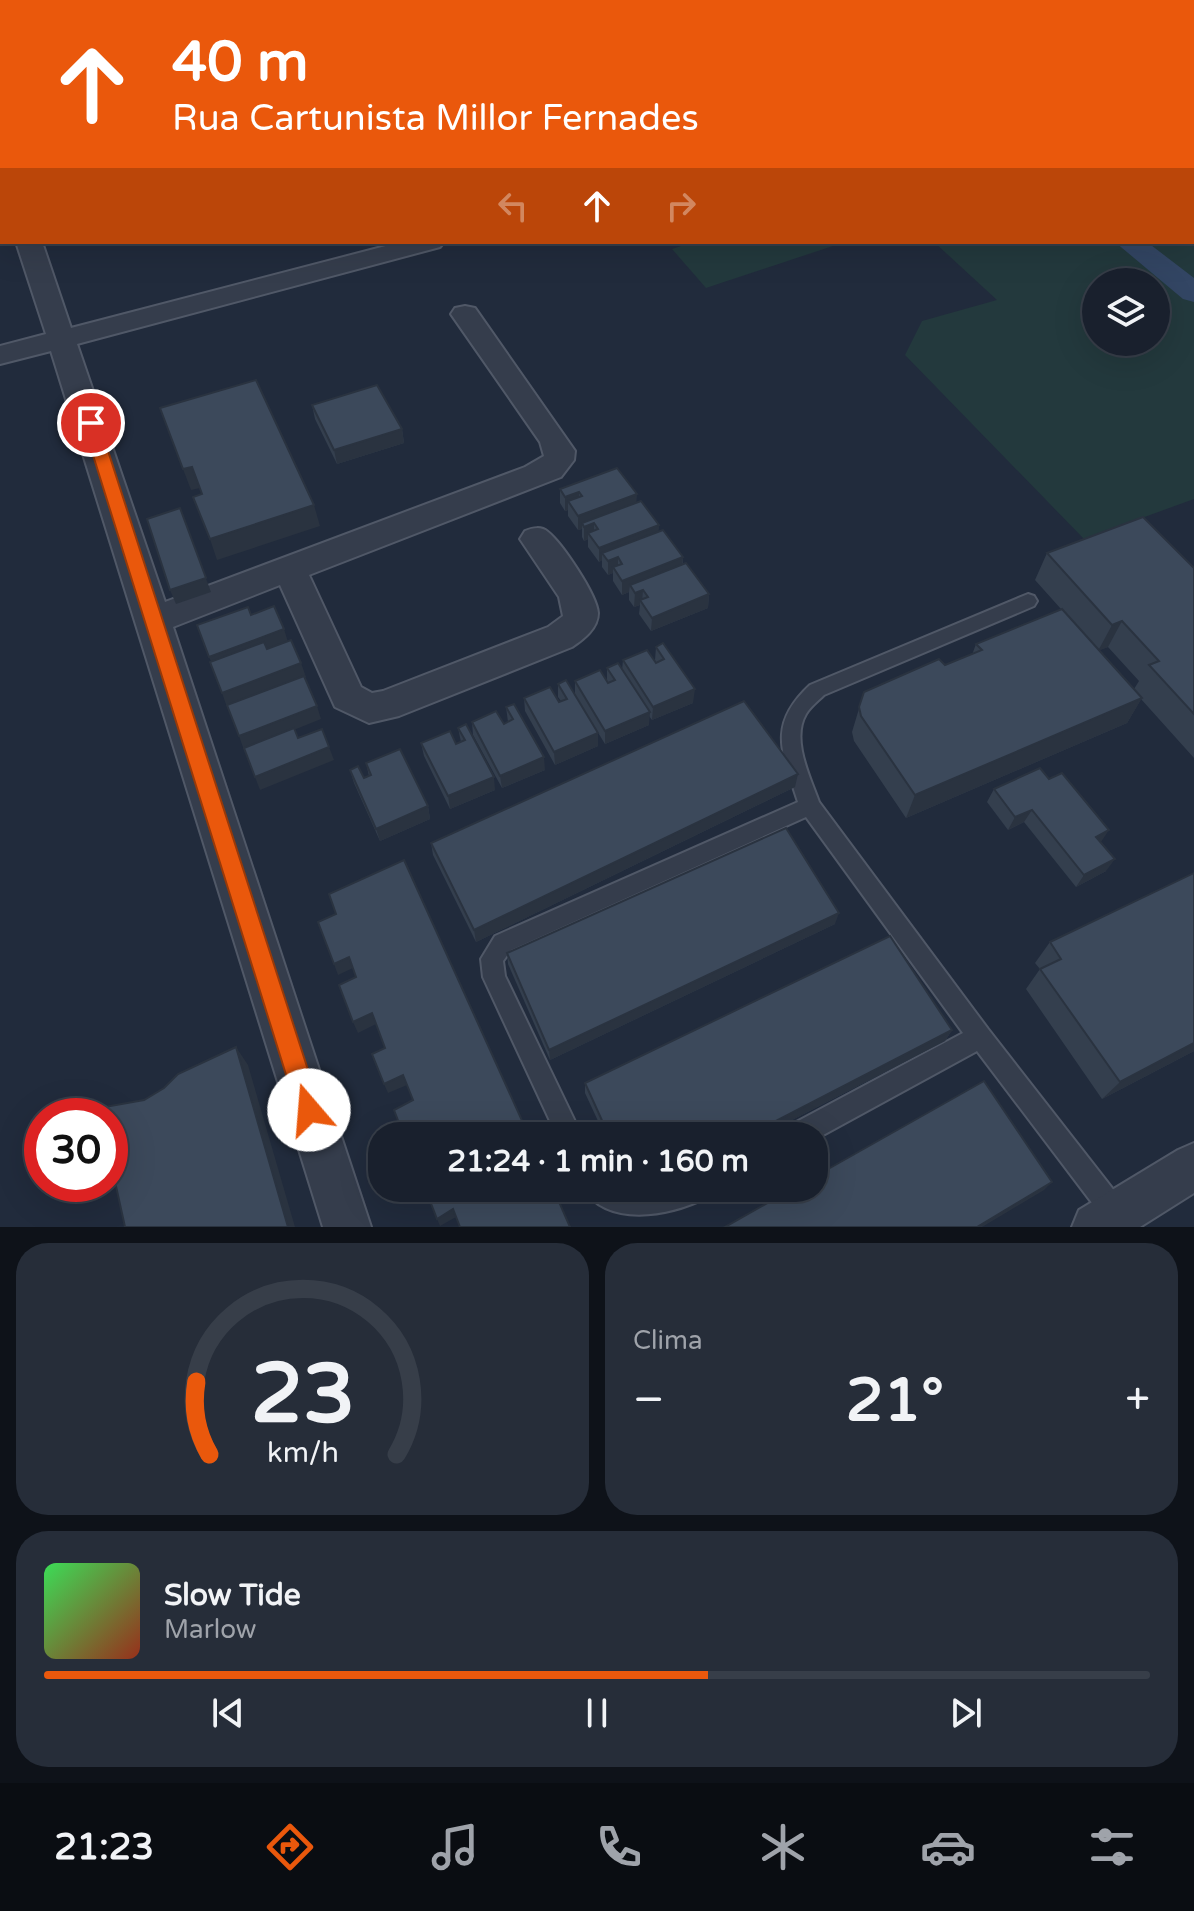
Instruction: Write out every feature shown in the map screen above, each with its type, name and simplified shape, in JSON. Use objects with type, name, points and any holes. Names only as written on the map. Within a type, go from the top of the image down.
[{"type":"street","points":[[30,244],[154,620],[347,1227]]},
{"type":"street","points":[[0,355],[423,244]]},
{"type":"street","points":[[154,620],[550,469],[559,460],[560,451],[465,314]]},
{"type":"street","points":[[290,570],[348,697],[369,708],[386,705],[560,637],[574,628],[581,617],[580,603],[536,539]]},
{"type":"street","points":[[1106,1221],[1194,1166]]},
{"type":"lane","points":[[1028,601],[817,690],[799,707],[791,726],[794,758],[810,806],[980,1037],[1106,1221]]},
{"type":"lane","points":[[563,1122],[494,977],[492,959],[503,943],[810,806]]},
{"type":"lane","points":[[822,1122],[980,1037]]},
{"type":"lane","points":[[602,1202],[605,1209],[623,1221],[643,1218],[673,1202]]},
{"type":"green space","points":[[687,244],[839,244],[706,288],[672,249]]},
{"type":"green space","points":[[936,244],[1194,244],[1194,499],[1084,539],[905,355],[922,321],[997,300]]},
{"type":"building","points":[[256,380],[314,505],[210,539],[193,497],[202,494],[192,467],[183,469],[160,408]]},
{"type":"building","points":[[377,385],[402,429],[334,450],[312,405]]},
{"type":"building","points":[[617,468],[637,494],[578,516],[568,501],[582,496],[579,492],[565,497],[560,489]]},
{"type":"building","points":[[641,501],[659,525],[599,548],[588,533],[598,529],[594,523],[584,527],[582,523]]},
{"type":"building","points":[[180,508],[206,578],[170,590],[147,519]]},
{"type":"building","points":[[1143,517],[1194,568],[1194,714],[1149,665],[1159,661],[1122,621],[1112,625],[1047,553]]},
{"type":"building","points":[[663,530],[683,557],[622,581],[613,567],[622,564],[618,557],[608,561],[602,553]]},
{"type":"building","points":[[686,563],[709,594],[652,618],[640,600],[648,597],[643,590],[635,593],[630,585]]},
{"type":"building","points":[[274,606],[284,629],[209,657],[197,625],[248,607],[251,615]]},
{"type":"building","points":[[1062,609],[1142,698],[915,795],[861,716],[859,707],[864,692],[939,659],[945,665],[982,650],[976,644]]},
{"type":"building","points":[[291,640],[301,663],[222,693],[210,662],[264,642],[267,649]]},
{"type":"building","points":[[663,643],[695,689],[653,707],[623,660],[647,650],[656,663],[664,659],[656,647]]},
{"type":"building","points":[[618,663],[650,712],[605,731],[575,681],[600,670],[608,683],[615,680],[607,668]]},
{"type":"building","points":[[304,676],[317,706],[239,736],[227,705]]},
{"type":"building","points":[[566,680],[598,733],[554,752],[524,698],[550,687],[559,702],[567,699],[558,684]]},
{"type":"building","points":[[744,701],[798,774],[474,930],[431,843]]},
{"type":"building","points":[[514,704],[544,757],[500,776],[472,722],[496,711],[504,724],[513,719],[506,707]]},
{"type":"building","points":[[466,724],[494,777],[448,796],[421,743],[450,731],[456,744],[465,740],[458,728]]},
{"type":"building","points":[[294,728],[298,738],[322,729],[329,747],[255,777],[244,748]]},
{"type":"building","points":[[400,749],[428,806],[376,829],[350,770],[358,766],[364,778],[371,775],[366,763]]},
{"type":"building","points":[[1040,768],[1049,779],[1062,773],[1109,830],[1096,837],[1115,859],[1084,875],[1032,810],[1015,817],[994,789]]},
{"type":"building","points":[[786,828],[839,913],[549,1050],[507,953]]},
{"type":"building","points":[[404,860],[523,1122],[399,1122],[394,1110],[413,1100],[403,1075],[384,1084],[372,1054],[385,1048],[372,1013],[353,1022],[339,985],[356,977],[349,957],[334,964],[318,922],[336,914],[329,894]]},
{"type":"building","points":[[1194,873],[1194,1043],[1120,1082],[1040,969],[1061,959],[1050,942]]},
{"type":"building","points":[[890,936],[952,1030],[774,1122],[603,1122],[585,1083]]},
{"type":"building","points":[[236,1047],[288,1227],[125,1227],[119,1202],[128,1202],[128,1103],[144,1100],[164,1088],[178,1074]]},
{"type":"building","points":[[984,1081],[1052,1182],[977,1227],[725,1227],[769,1202],[828,1202],[828,1169]]},
{"type":"building","points":[[430,1202],[559,1202],[570,1227],[460,1227],[453,1209],[437,1219]]},
{"type":"waterway","points":[[1132,244],[1194,293]]},
{"type":"route","points":[[91,423],[309,1110]]}]
